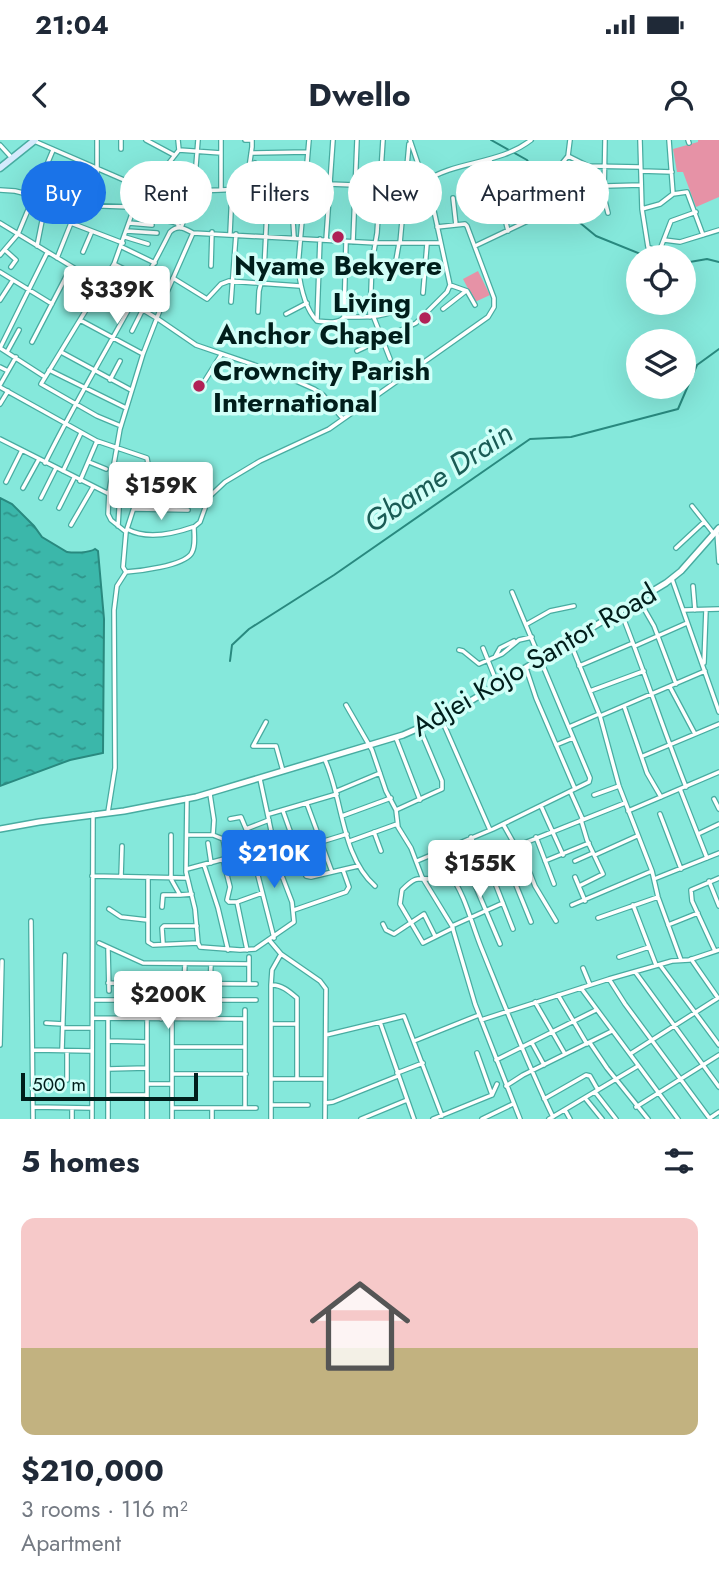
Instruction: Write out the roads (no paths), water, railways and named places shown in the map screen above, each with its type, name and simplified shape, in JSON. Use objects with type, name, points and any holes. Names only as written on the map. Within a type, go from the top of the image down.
[{"type":"main road","points":[[0,168],[35,140]]},
{"type":"street","points":[[35,140],[78,161]]},
{"type":"street","points":[[97,140],[97,161]]},
{"type":"street","points":[[121,140],[121,149]]},
{"type":"street","points":[[146,140],[174,155]]},
{"type":"street","points":[[178,140],[179,150]]},
{"type":"street","points":[[196,161],[198,140]]},
{"type":"street","points":[[221,140],[221,190]]},
{"type":"street","points":[[245,140],[252,140],[250,161]]},
{"type":"street","points":[[307,161],[309,140]]},
{"type":"street","points":[[331,161],[333,140]]},
{"type":"street","points":[[356,161],[357,140]]},
{"type":"street","points":[[382,161],[383,140]]},
{"type":"street","points":[[442,173],[509,154],[531,140]]},
{"type":"street","points":[[564,161],[568,156],[570,140]]},
{"type":"street","points":[[605,140],[605,161]]},
{"type":"street","points":[[640,140],[642,209],[648,247],[659,252],[671,221],[696,212]]},
{"type":"street","points":[[669,140],[673,194]]},
{"type":"street","points":[[410,141],[417,161]]},
{"type":"street","points":[[408,161],[410,141]]},
{"type":"street","points":[[0,145],[12,159]]},
{"type":"street","points":[[48,161],[52,150]]},
{"type":"street","points":[[169,161],[179,150],[221,153]]},
{"type":"street","points":[[251,153],[308,152]]},
{"type":"street","points":[[568,156],[577,161]]},
{"type":"street","points":[[490,160],[497,198],[501,202],[508,231]]},
{"type":"street","points":[[609,167],[672,172]]},
{"type":"street","points":[[609,186],[641,185]]},
{"type":"street","points":[[0,190],[21,193]]},
{"type":"street","points":[[212,191],[226,190]]},
{"type":"street","points":[[642,209],[660,204],[673,194],[687,192],[703,235]]},
{"type":"street","points":[[453,198],[456,225]]},
{"type":"street","points":[[0,223],[196,345],[278,373],[323,394],[343,419]]},
{"type":"street","points":[[0,255],[18,234],[22,224]]},
{"type":"street","points":[[37,246],[41,224]]},
{"type":"street","points":[[57,258],[70,224],[92,231],[155,262]]},
{"type":"street","points":[[121,426],[41,385],[114,264],[129,224]]},
{"type":"street","points":[[140,224],[152,225]]},
{"type":"street","points":[[178,224],[180,228],[193,233],[233,233],[376,243],[440,243]]},
{"type":"street","points":[[45,463],[170,232],[180,228],[182,224]]},
{"type":"street","points":[[231,302],[233,224]]},
{"type":"street","points":[[258,312],[264,271],[266,224]]},
{"type":"street","points":[[293,224],[294,237]]},
{"type":"street","points":[[302,224],[298,267],[300,286],[317,321],[335,322],[344,317],[372,317],[392,313],[406,306]]},
{"type":"street","points":[[317,321],[325,224]]},
{"type":"street","points":[[353,224],[353,242]]},
{"type":"street","points":[[377,224],[372,263],[372,317],[390,359]]},
{"type":"street","points":[[389,275],[394,272],[401,224]]},
{"type":"street","points":[[357,351],[416,323],[447,292],[450,285],[444,249],[436,224]]},
{"type":"street","points":[[193,233],[131,390],[108,494],[108,514],[118,526],[140,534],[157,535],[194,527],[200,522],[209,497],[225,482],[260,461],[316,437],[488,317],[494,307],[494,298],[466,224],[437,227]]},
{"type":"street","points":[[475,246],[522,224]]},
{"type":"street","points":[[664,240],[676,242],[719,230]]},
{"type":"street","points":[[83,252],[92,231]]},
{"type":"street","points":[[127,231],[157,233]]},
{"type":"street","points":[[136,241],[138,232]]},
{"type":"street","points":[[211,266],[212,232]]},
{"type":"street","points":[[125,237],[148,244]]},
{"type":"street","points":[[344,317],[346,241]]},
{"type":"street","points":[[423,293],[427,244]]},
{"type":"street","points":[[5,250],[16,260],[12,267]]},
{"type":"street","points":[[45,377],[0,348],[47,252]]},
{"type":"street","points":[[114,264],[146,280]]},
{"type":"street","points":[[32,342],[71,267]]},
{"type":"street","points":[[0,272],[53,304]]},
{"type":"street","points":[[173,278],[207,299],[221,284],[233,281],[300,286]]},
{"type":"street","points":[[0,300],[13,280]]},
{"type":"street","points":[[450,285],[467,291],[475,305]]},
{"type":"street","points":[[443,309],[467,291]]},
{"type":"street","points":[[286,314],[307,303]]},
{"type":"street","points":[[132,331],[142,311]]},
{"type":"street","points":[[80,320],[143,354]]},
{"type":"street","points":[[7,352],[19,330]]},
{"type":"street","points":[[61,352],[131,390]]},
{"type":"street","points":[[199,390],[221,355]]},
{"type":"street","points":[[16,357],[0,386],[97,441],[117,450],[148,458],[127,531],[123,567],[126,572]]},
{"type":"street","points":[[110,380],[120,361]]},
{"type":"street","points":[[0,367],[8,371]]},
{"type":"street","points":[[49,370],[126,408]]},
{"type":"street","points":[[0,404],[8,391]]},
{"type":"street","points":[[63,471],[81,433]]},
{"type":"street","points":[[80,481],[97,441]]},
{"type":"street","points":[[1,442],[108,494]]},
{"type":"street","points":[[6,482],[22,450]]},
{"type":"street","points":[[23,488],[39,459]]},
{"type":"street","points":[[89,462],[106,468]]},
{"type":"street","points":[[41,498],[56,468]]},
{"type":"street","points":[[147,468],[180,472]]},
{"type":"street","points":[[59,508],[74,478]]},
{"type":"street","points":[[71,526],[93,486]]},
{"type":"street","points":[[141,489],[190,490]]},
{"type":"street","points":[[118,526],[120,492]]},
{"type":"street","points":[[692,506],[704,522],[717,531],[719,562]]},
{"type":"street","points":[[135,509],[188,510]]},
{"type":"street","points":[[676,548],[704,522]]},
{"type":"street","points":[[126,572],[168,564],[187,557],[193,550],[194,527]]},
{"type":"street","name":"Adjei Kojo Santor Road","points":[[0,829],[210,794],[370,747],[420,729],[621,612],[672,579],[717,531]]},
{"type":"street","points":[[108,813],[115,768],[115,593],[126,572]]},
{"type":"street","points":[[672,579],[719,712]]},
{"type":"street","points":[[693,586],[695,610]]},
{"type":"street","points":[[417,861],[588,784],[590,778],[512,592]]},
{"type":"street","points":[[639,600],[658,636],[676,684]]},
{"type":"street","points":[[527,624],[550,611],[574,606]]},
{"type":"street","points":[[684,610],[719,610]]},
{"type":"street","points":[[703,665],[706,610]]},
{"type":"street","points":[[621,612],[668,745],[686,787]]},
{"type":"street","points":[[579,666],[688,623]]},
{"type":"street","points":[[460,650],[477,664],[502,654],[516,641],[532,637]]},
{"type":"street","points":[[570,640],[599,715],[619,786],[652,871],[658,897],[681,960]]},
{"type":"street","points":[[483,648],[497,682]]},
{"type":"street","points":[[525,666],[603,875],[579,886]]},
{"type":"street","points":[[590,691],[644,671]]},
{"type":"street","points":[[569,727],[705,671]]},
{"type":"street","points":[[670,687],[695,734]]},
{"type":"street","points":[[346,705],[370,747],[396,810],[397,824],[417,861],[422,877],[452,927],[480,1018],[520,1119]]},
{"type":"street","points":[[624,706],[647,773],[661,797]]},
{"type":"street","points":[[441,718],[490,830]]},
{"type":"street","points":[[267,722],[253,746],[276,746],[283,771]]},
{"type":"street","points":[[643,756],[719,724]]},
{"type":"street","points":[[396,810],[442,789],[443,785],[420,729]]},
{"type":"street","points":[[396,738],[420,800]]},
{"type":"street","points":[[556,745],[573,738]]},
{"type":"street","points":[[325,760],[358,866],[375,886]]},
{"type":"street","points":[[628,811],[719,772]]},
{"type":"street","points":[[269,814],[307,804],[380,773]]},
{"type":"street","points":[[187,799],[187,878],[192,894],[198,943],[200,947],[228,950],[260,947],[292,925],[295,917],[279,868],[260,779]]},
{"type":"street","points":[[594,794],[619,786]]},
{"type":"street","points":[[680,789],[707,858]]},
{"type":"street","points":[[210,794],[213,835]]},
{"type":"street","points":[[342,816],[391,798]]},
{"type":"street","points":[[714,799],[719,809]]},
{"type":"street","points":[[503,903],[422,943],[400,904],[400,898],[402,890],[422,877],[434,879],[625,803]]},
{"type":"street","points":[[307,804],[332,872]]},
{"type":"street","points":[[541,806],[563,855]]},
{"type":"street","points":[[283,811],[305,874],[311,877],[358,866]]},
{"type":"street","points":[[92,1119],[93,814]]},
{"type":"street","points":[[660,814],[681,869]]},
{"type":"street","points":[[230,819],[241,817],[246,830],[272,939],[281,954],[326,989],[325,1119]]},
{"type":"street","points":[[246,830],[269,820]]},
{"type":"street","points":[[350,841],[397,824]]},
{"type":"street","points":[[503,824],[556,921]]},
{"type":"street","points":[[698,834],[719,824]]},
{"type":"street","points":[[374,832],[381,851]]},
{"type":"street","points":[[321,842],[347,834]]},
{"type":"street","points":[[170,835],[171,879],[180,895]]},
{"type":"street","points":[[187,835],[213,835],[223,839],[231,892],[227,900],[229,902],[237,902],[262,893]]},
{"type":"street","points":[[575,862],[638,836]]},
{"type":"street","points":[[471,837],[480,857]]},
{"type":"street","points":[[536,837],[554,884]]},
{"type":"street","points":[[208,843],[211,863]]},
{"type":"street","points":[[545,861],[589,843]]},
{"type":"street","points":[[121,877],[122,846]]},
{"type":"street","points":[[187,869],[250,849]]},
{"type":"street","points":[[502,852],[531,922]]},
{"type":"street","points":[[654,879],[719,853]]},
{"type":"street","points":[[486,859],[513,929]]},
{"type":"street","points":[[204,865],[228,950]]},
{"type":"street","points":[[467,866],[500,944]]},
{"type":"street","points":[[294,911],[346,891],[349,887],[343,870]]},
{"type":"street","points":[[572,905],[652,871]]},
{"type":"street","points":[[449,873],[457,883],[551,1118],[638,1066]]},
{"type":"street","points":[[92,876],[187,878]]},
{"type":"street","points":[[148,877],[148,942],[153,945],[198,943]]},
{"type":"street","points":[[575,877],[586,911]]},
{"type":"street","points":[[414,1041],[609,979],[718,951],[691,900],[691,890],[719,878]]},
{"type":"street","points":[[709,881],[719,905]]},
{"type":"street","points":[[162,907],[164,895],[192,894]]},
{"type":"street","points":[[598,918],[658,897]]},
{"type":"street","points":[[237,902],[247,950]]},
{"type":"street","points":[[633,905],[658,966],[719,1045]]},
{"type":"street","points":[[108,909],[121,916],[147,920]]},
{"type":"street","points":[[668,925],[698,913]]},
{"type":"street","points":[[383,924],[394,934],[424,914],[435,936]]},
{"type":"street","points":[[31,921],[33,1119]]},
{"type":"street","points":[[163,943],[164,926],[197,926]]},
{"type":"street","points":[[100,943],[143,963],[249,964]]},
{"type":"street","points":[[620,957],[649,947]]},
{"type":"street","points":[[108,949],[109,991]]},
{"type":"street","points":[[271,1119],[271,985],[272,970],[281,954]]},
{"type":"street","points":[[50,1081],[67,1080],[63,1026],[65,956]]},
{"type":"street","points":[[249,957],[249,983]]},
{"type":"street","points":[[630,1054],[719,999],[691,959]]},
{"type":"street","points":[[2,961],[0,1045],[7,1045]]},
{"type":"street","points":[[184,964],[184,983]]},
{"type":"street","points":[[210,984],[211,964]]},
{"type":"street","points":[[583,968],[590,985]]},
{"type":"street","points":[[636,972],[719,1087]]},
{"type":"street","points":[[609,979],[709,1118],[719,1112]]},
{"type":"street","points":[[108,983],[256,984]]},
{"type":"street","points":[[134,984],[134,1000]]},
{"type":"street","points":[[197,1001],[198,984]]},
{"type":"street","points":[[271,985],[279,985],[297,998],[296,1079]]},
{"type":"street","points":[[581,988],[678,1119]]},
{"type":"street","points":[[558,995],[588,1044],[648,1119]]},
{"type":"street","points":[[93,1000],[256,1000]]},
{"type":"street","points":[[161,1000],[161,1018]]},
{"type":"street","points":[[535,1002],[565,1054]]},
{"type":"street","points":[[245,1010],[246,1108]]},
{"type":"street","points":[[496,1060],[596,1010]]},
{"type":"street","points":[[326,1035],[403,1015],[442,1116]]},
{"type":"street","points":[[93,1018],[245,1019]]},
{"type":"street","points":[[108,1019],[108,1119]]},
{"type":"street","points":[[147,1019],[147,1119]]},
{"type":"street","points":[[172,1019],[172,1119]]},
{"type":"street","points":[[380,1022],[414,1119]]},
{"type":"street","points":[[46,1023],[92,1028]]},
{"type":"street","points":[[271,1024],[298,1024]]},
{"type":"street","points":[[506,1086],[612,1031]]},
{"type":"street","points":[[108,1041],[147,1042]]},
{"type":"street","points":[[532,1043],[544,1065]]},
{"type":"street","points":[[172,1047],[245,1047]]},
{"type":"street","points":[[33,1050],[91,1051]]},
{"type":"street","points":[[477,1053],[492,1095]]},
{"type":"street","points":[[636,1107],[719,1055]]},
{"type":"street","points":[[325,1103],[375,1085],[423,1063]]},
{"type":"street","points":[[108,1069],[147,1068]]},
{"type":"street","points":[[172,1074],[246,1074]]},
{"type":"street","points":[[544,1099],[588,1075],[615,1119]]},
{"type":"street","points":[[271,1079],[325,1079]]},
{"type":"street","points":[[147,1084],[171,1084]]},
{"type":"street","points":[[433,1119],[492,1095],[497,1084]]},
{"type":"street","points":[[108,1096],[147,1095]]},
{"type":"street","points":[[585,1098],[602,1119]]},
{"type":"street","points":[[361,1119],[407,1100]]},
{"type":"street","points":[[482,1119],[513,1104]]},
{"type":"street","points":[[271,1105],[308,1105]]},
{"type":"street","points":[[33,1107],[92,1108]]},
{"type":"street","points":[[72,1108],[72,1119]]},
{"type":"street","points":[[172,1108],[256,1108]]},
{"type":"street","points":[[212,1108],[212,1119]]},
{"type":"street","points":[[565,1110],[570,1119]]},
{"type":"water","points":[[0,498],[12,504],[42,537],[67,552],[98,551],[104,619],[103,753],[70,760],[0,786]]},
{"type":"waterway","name":"Gbame Drain","points":[[491,140],[527,160],[551,199],[596,236],[626,248]]},
{"type":"waterway","name":"Gbame Drain","points":[[696,261],[707,259],[719,262]]},
{"type":"waterway","name":"Gbame Drain","points":[[230,661],[232,645],[249,629],[334,575],[530,439],[571,437],[678,409],[697,365],[719,349]]},
{"type":"place","name":"Nyame Bekyere","points":[[338,237]]},
{"type":"place","name":"Living Anchor Chapel","points":[[425,318]]},
{"type":"place","name":"Crowncity Parish International","points":[[199,386]]}]
